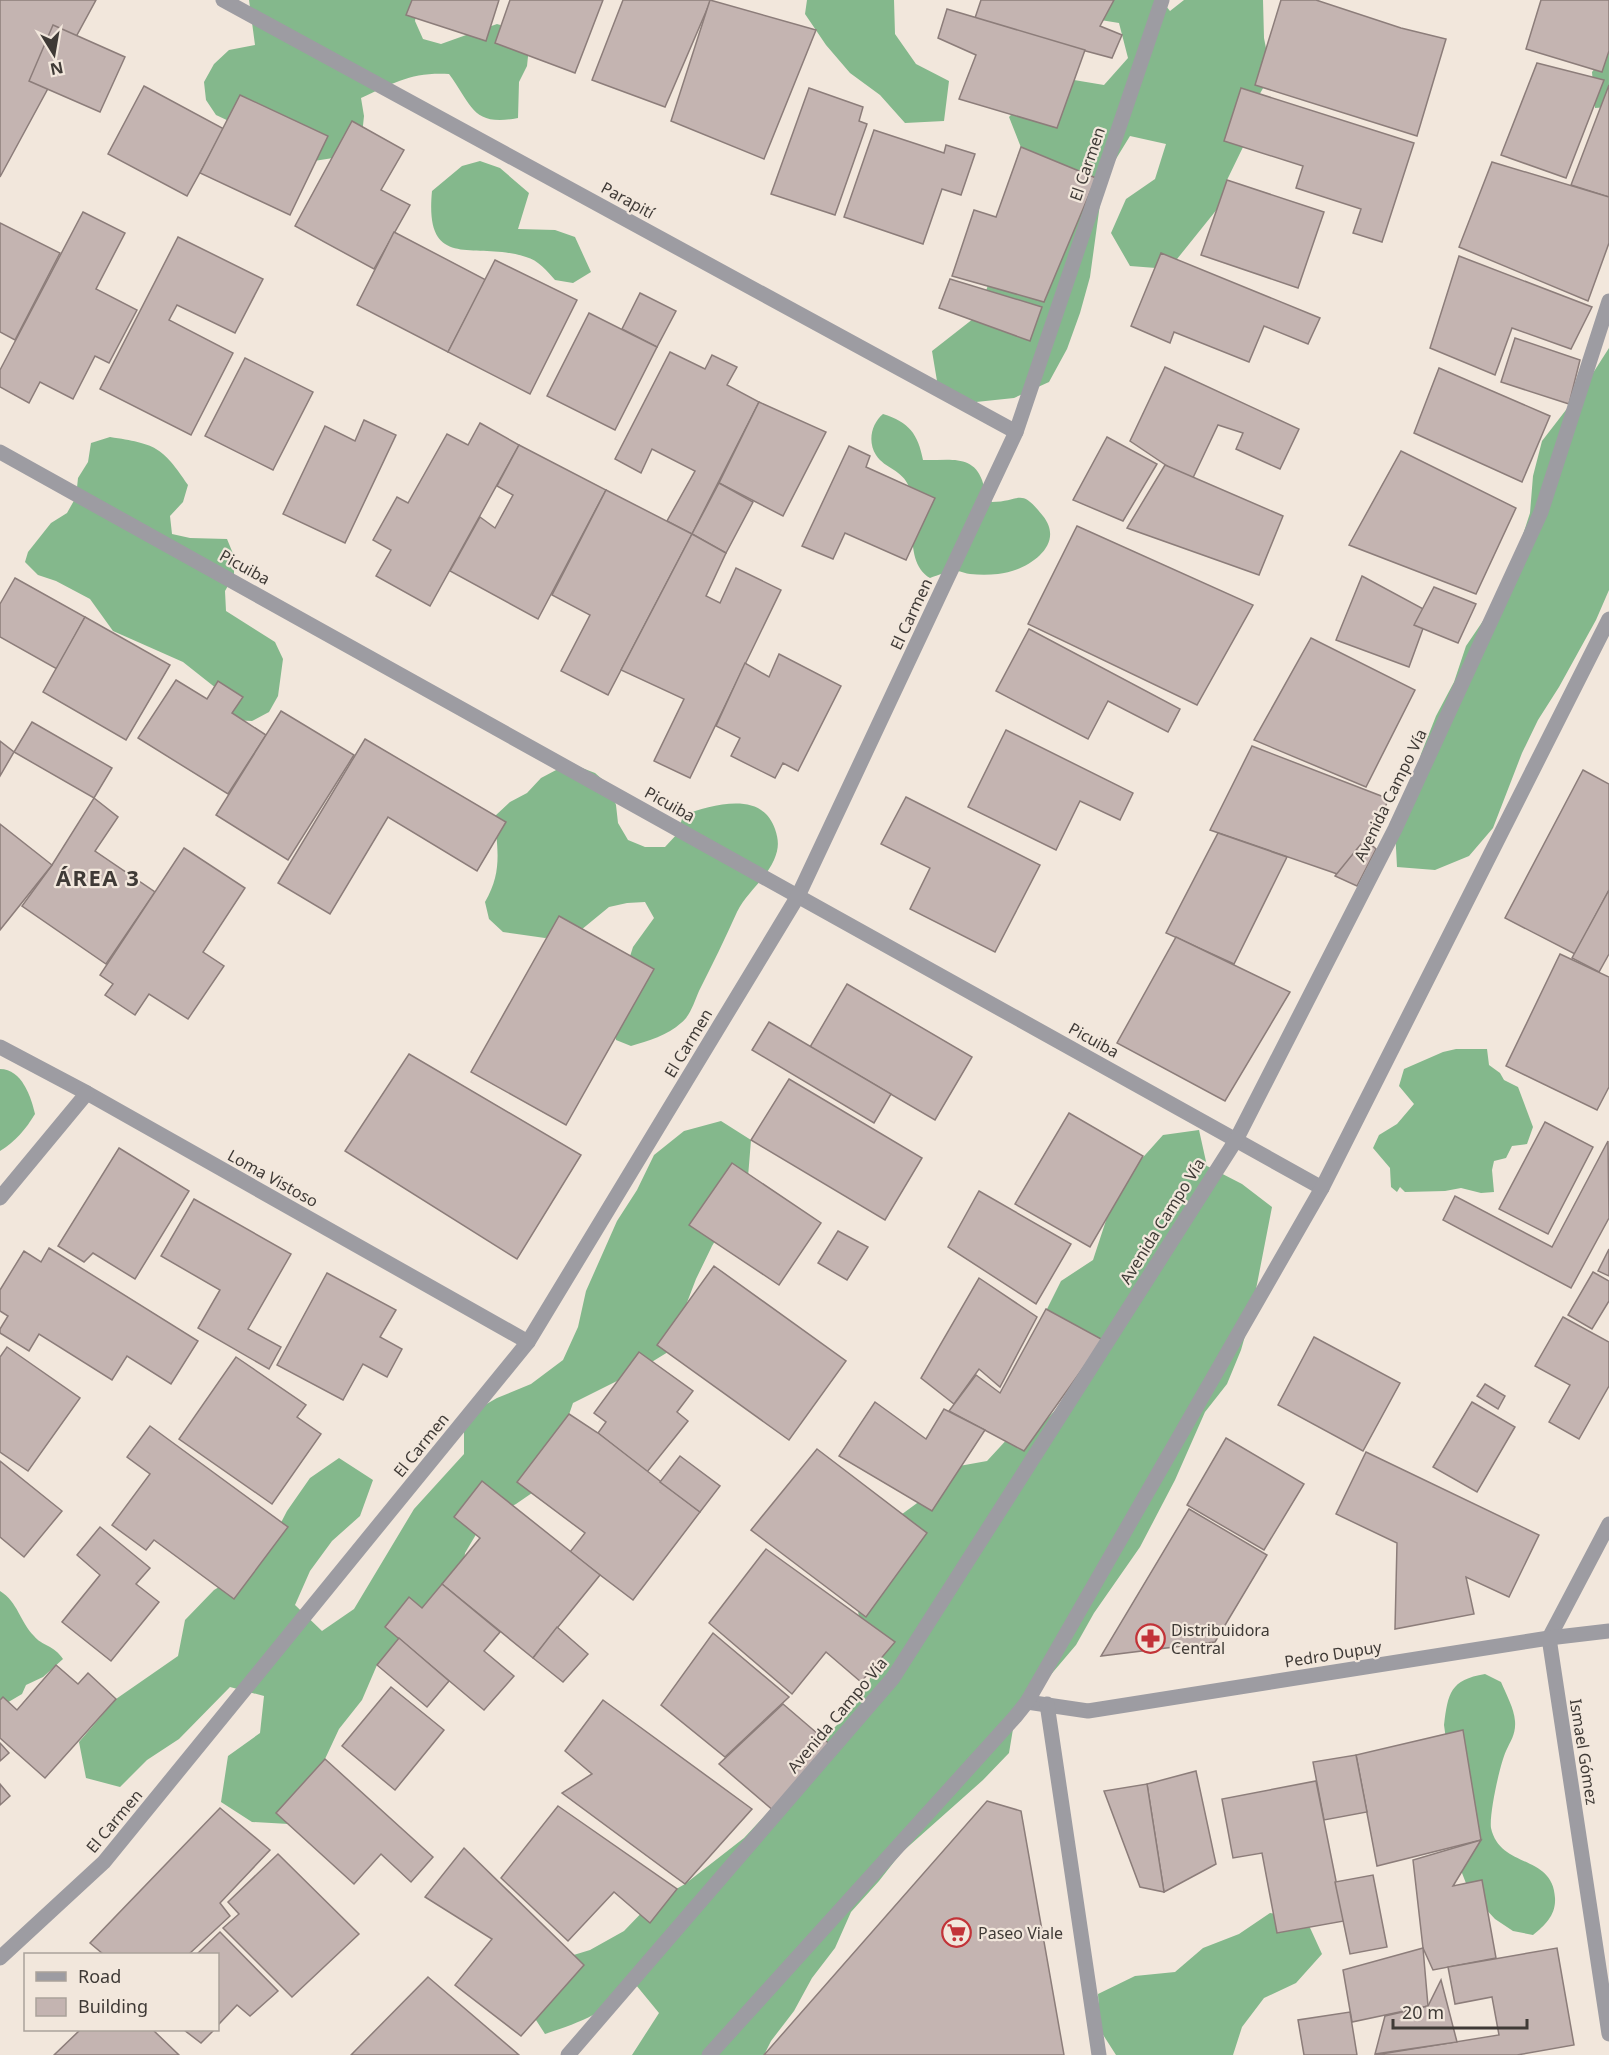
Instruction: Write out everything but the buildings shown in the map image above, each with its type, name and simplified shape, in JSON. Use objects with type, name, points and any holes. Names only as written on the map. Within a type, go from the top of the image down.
[{"type":"street","name":"Parapití","points":[[223,0],[1016,432]]},
{"type":"street","name":"El Carmen","points":[[0,1958],[104,1862],[528,1342],[798,896],[1016,432],[1162,0]]},
{"type":"street","name":"Avenida Campo Vía","points":[[568,2055],[893,1678],[1236,1140],[1395,830],[1541,512],[1609,301]]},
{"type":"street","name":"Picuiba","points":[[0,452],[1322,1188]]},
{"type":"street","points":[[709,2055],[1027,1701],[1322,1188],[1609,619]]},
{"type":"street","name":"Loma Vistoso","points":[[0,1047],[528,1342]]},
{"type":"street","points":[[0,1198],[87,1094]]},
{"type":"street","points":[[1549,1638],[1609,1524]]},
{"type":"street","name":"Pedro Dupuy","points":[[1027,1701],[1088,1711],[1549,1638],[1609,1631]]},
{"type":"street","name":"Ismael Gómez","points":[[1549,1638],[1609,2034]]},
{"type":"street","points":[[1047,1704],[1099,2055]]},
{"type":"green space","points":[[249,0],[419,0],[415,21],[423,39],[441,44],[497,24],[516,30],[529,47],[527,66],[519,82],[518,118],[503,120],[482,116],[469,104],[449,74],[413,77],[393,83],[361,98],[364,116],[362,135],[333,158],[314,161],[216,115],[206,100],[204,82],[214,64],[229,50],[255,45]]},
{"type":"green space","points":[[807,0],[894,0],[895,34],[916,64],[949,81],[944,121],[905,123],[880,95],[850,73],[826,45],[805,14]]},
{"type":"green space","points":[[1072,0],[1161,0],[1170,11],[1184,0],[1263,0],[1264,38],[1271,74],[1253,106],[1244,145],[1227,180],[1218,208],[1169,269],[1130,266],[1111,233],[1126,199],[1155,179],[1166,144],[1130,136],[1111,167],[1100,204],[1090,277],[1080,313],[1067,349],[1049,382],[1014,398],[976,402],[938,387],[932,351],[978,315],[989,282],[1035,183],[1009,117],[1035,90],[1068,79],[1104,85],[1128,58],[1119,23],[1082,17]]},
{"type":"green space","points":[[1609,51],[1609,107],[1595,108],[1592,72]]},
{"type":"green space","points":[[480,161],[500,168],[529,193],[518,229],[555,230],[575,237],[591,272],[573,283],[555,280],[530,258],[507,253],[457,249],[445,244],[436,234],[432,217],[432,191],[462,166]]},
{"type":"green space","points":[[1609,348],[1609,590],[1596,620],[1538,720],[1522,753],[1493,828],[1469,856],[1435,870],[1397,867],[1395,829],[1411,792],[1421,754],[1436,716],[1454,682],[1466,646],[1487,615],[1519,547],[1530,513],[1533,476],[1542,441],[1586,384]]},
{"type":"green space","points":[[883,414],[900,421],[911,430],[923,460],[957,460],[972,466],[978,471],[992,502],[1020,498],[1030,501],[1049,527],[1050,537],[1040,556],[1020,568],[995,574],[980,575],[954,571],[930,578],[921,570],[913,548],[912,498],[909,487],[902,476],[880,460],[873,450],[872,433],[876,422]]},
{"type":"green space","points":[[110,437],[138,442],[156,449],[171,462],[188,485],[183,502],[170,516],[172,534],[190,538],[227,539],[234,556],[234,575],[225,591],[226,611],[275,642],[283,659],[278,696],[269,712],[252,721],[233,720],[226,696],[183,662],[113,631],[90,599],[56,581],[38,575],[25,562],[28,552],[51,523],[67,513],[76,497],[78,478],[88,462],[91,443]]},
{"type":"green space","points":[[577,766],[595,773],[610,786],[616,805],[618,823],[628,840],[645,847],[665,847],[678,833],[683,815],[708,807],[735,804],[759,809],[769,817],[777,837],[778,848],[774,860],[766,874],[741,905],[687,1016],[676,1027],[664,1034],[631,1046],[616,1040],[612,1022],[633,947],[654,918],[645,902],[609,907],[581,930],[545,938],[503,932],[489,919],[485,902],[497,870],[495,816],[510,802],[527,793],[541,778],[558,769]]},
{"type":"green space","points":[[1456,1049],[1487,1049],[1489,1065],[1500,1073],[1504,1080],[1518,1087],[1533,1127],[1527,1144],[1512,1146],[1506,1158],[1494,1161],[1492,1170],[1494,1192],[1481,1193],[1461,1188],[1445,1191],[1405,1192],[1400,1187],[1397,1192],[1391,1187],[1390,1168],[1373,1148],[1379,1135],[1397,1124],[1414,1104],[1399,1086],[1404,1069],[1443,1052]]},
{"type":"green space","points":[[0,1069],[8,1070],[20,1079],[28,1092],[35,1114],[20,1135],[0,1151]]},
{"type":"green space","points":[[721,1121],[751,1140],[748,1177],[733,1211],[696,1279],[668,1352],[637,1371],[573,1403],[545,1484],[516,1504],[484,1521],[465,1553],[461,1589],[441,1621],[399,1638],[377,1665],[362,1700],[339,1729],[289,1824],[252,1822],[221,1802],[228,1756],[260,1733],[264,1696],[230,1687],[179,1739],[147,1760],[120,1787],[86,1778],[79,1742],[116,1699],[178,1656],[185,1620],[214,1590],[246,1571],[270,1544],[287,1511],[310,1478],[339,1458],[373,1480],[360,1516],[332,1541],[310,1571],[295,1605],[322,1631],[354,1609],[414,1509],[464,1454],[464,1417],[497,1398],[531,1384],[563,1360],[578,1327],[586,1291],[617,1221],[637,1190],[654,1155],[684,1131]]},
{"type":"green space","points":[[1199,1130],[1207,1166],[1242,1184],[1272,1207],[1251,1315],[1241,1350],[1227,1384],[1205,1412],[1175,1480],[1140,1547],[1094,1613],[1076,1645],[1015,1717],[1009,1753],[983,1780],[901,1853],[851,1912],[835,1948],[812,1978],[794,2011],[771,2041],[764,2055],[632,2055],[659,2013],[636,1985],[594,2015],[545,2034],[525,2003],[554,1961],[590,1950],[624,1931],[650,1904],[685,1884],[744,1838],[771,1809],[816,1746],[844,1718],[869,1685],[874,1647],[862,1635],[856,1599],[894,1520],[924,1498],[948,1468],[987,1461],[1011,1435],[1047,1419],[1074,1390],[1044,1315],[1061,1281],[1093,1260],[1115,1193],[1137,1164],[1163,1135]]},
{"type":"green space","points":[[0,1591],[15,1606],[34,1636],[56,1651],[63,1659],[43,1677],[26,1685],[22,1694],[0,1707]]},
{"type":"green space","points":[[1485,1674],[1501,1682],[1515,1721],[1514,1733],[1498,1777],[1491,1828],[1496,1841],[1505,1850],[1545,1874],[1552,1884],[1555,1898],[1552,1915],[1533,1935],[1513,1931],[1495,1919],[1469,1891],[1462,1873],[1462,1855],[1444,1725],[1447,1704],[1453,1690],[1464,1680]]},
{"type":"green space","points":[[1270,1913],[1306,1919],[1322,1954],[1296,1983],[1264,1998],[1242,2027],[1233,2055],[1116,2055],[1100,2030],[1098,1994],[1135,1976],[1175,1972],[1203,1948],[1239,1934]]},
{"type":"place","name":"Distribuidora Central","points":[[1150,1639]]},
{"type":"place","name":"Paseo Viale","points":[[957,1933]]},
{"type":"district","name":"ÁREA 3","points":[[98,878]]}]
